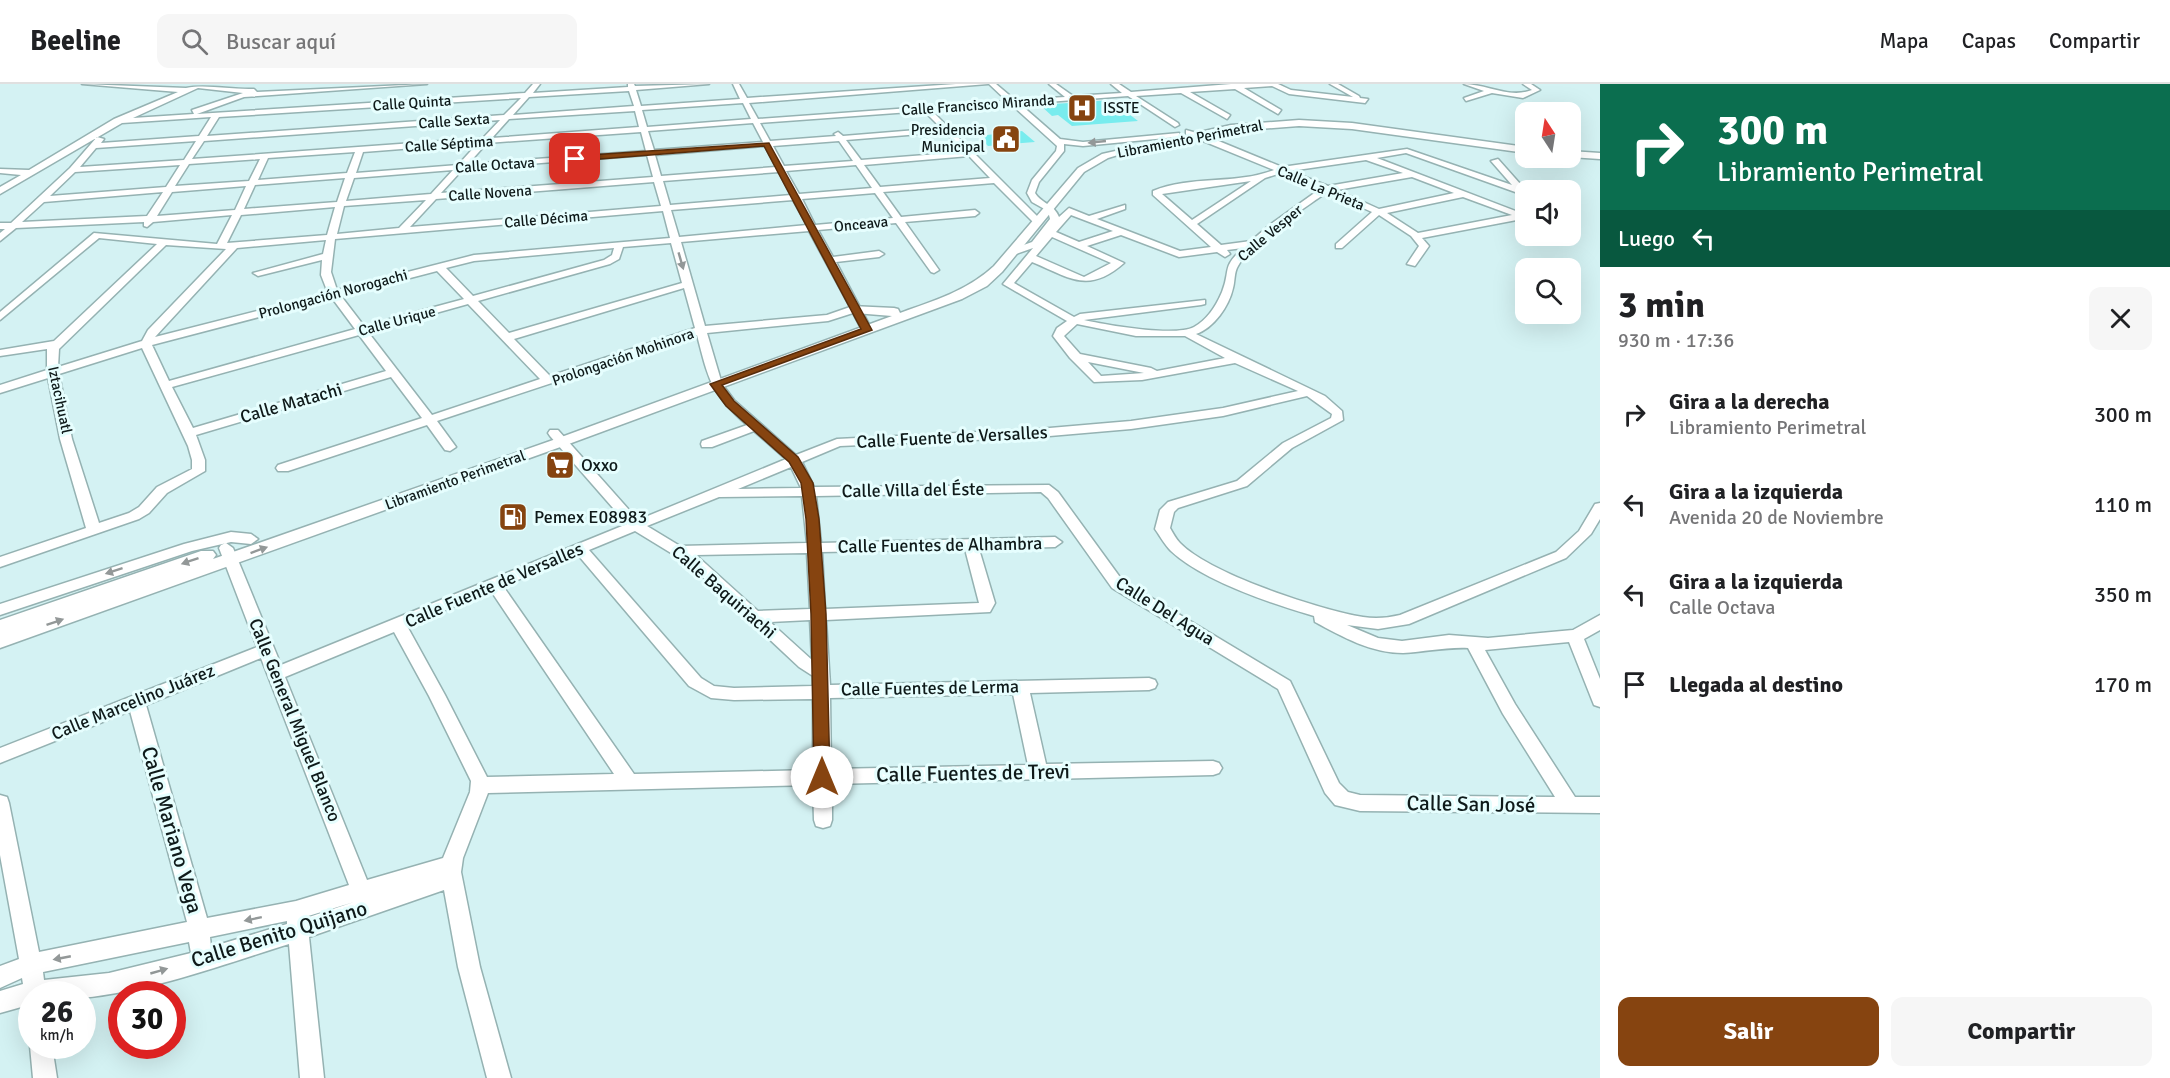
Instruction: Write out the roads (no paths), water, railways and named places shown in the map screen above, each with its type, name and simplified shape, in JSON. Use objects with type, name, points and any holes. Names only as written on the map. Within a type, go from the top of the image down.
[{"type":"main road","name":"Libramiento Perimetral","points":[[1044,206],[1088,164],[1116,152],[1184,132],[1261,120],[1308,120],[1515,147]]},
{"type":"main road","name":"Libramiento Perimetral","points":[[0,641],[229,554],[557,438],[714,379],[967,292],[991,277],[1040,225],[1044,206],[1065,173],[1087,158],[1116,148],[1229,122],[1330,124],[1515,147]]},
{"type":"main road","points":[[1146,145],[1196,142],[1219,144],[1220,137],[1229,122]]},
{"type":"main road","points":[[1581,153],[1600,154]]},
{"type":"main road","name":"Libramiento Perimetral","points":[[865,326],[894,312],[947,292],[978,276],[1040,225]]},
{"type":"main road","points":[[855,309],[894,312]]},
{"type":"main road","name":"Libramiento Perimetral","points":[[0,627],[229,554],[251,539],[557,438]]},
{"type":"street","points":[[85,84],[188,90]]},
{"type":"street","points":[[189,117],[203,108],[271,84]]},
{"type":"street","points":[[245,95],[424,84]]},
{"type":"street","points":[[424,146],[426,103],[430,84]]},
{"type":"street","points":[[402,231],[537,84]]},
{"type":"street","name":"Calle Quinta","points":[[120,121],[426,103],[632,86],[706,84]]},
{"type":"street","points":[[736,84],[754,122],[865,326]]},
{"type":"street","points":[[805,84],[934,270]]},
{"type":"street","points":[[820,106],[932,86],[985,84]]},
{"type":"street","points":[[992,84],[1061,146],[1060,151],[1032,188],[1032,197],[1044,206]]},
{"type":"street","points":[[1052,84],[1072,99]]},
{"type":"street","name":"Calle La Prieta","points":[[1114,84],[1184,132],[1219,144],[1326,189],[1377,212],[1416,236]]},
{"type":"street","points":[[1155,84],[1160,92]]},
{"type":"street","points":[[1273,84],[1289,92],[1365,102],[1333,84]]},
{"type":"street","name":"Calle Francisco Miranda","points":[[820,106],[926,109],[1233,85],[1273,84]]},
{"type":"street","points":[[1467,84],[1507,96],[1523,96],[1537,90],[1528,84]]},
{"type":"street","points":[[0,191],[120,121],[199,85],[253,92]]},
{"type":"street","points":[[1233,85],[1278,112]]},
{"type":"street","points":[[276,156],[373,86]]},
{"type":"street","points":[[632,86],[714,379],[722,395],[794,460],[801,470],[809,492],[819,614],[823,820]]},
{"type":"street","points":[[932,86],[941,94]]},
{"type":"street","points":[[198,96],[216,88]]},
{"type":"street","points":[[1182,90],[1229,122]]},
{"type":"street","points":[[1466,99],[1490,91]]},
{"type":"street","points":[[267,112],[300,92]]},
{"type":"street","name":"Calle Sexta","points":[[94,146],[744,101],[820,106]]},
{"type":"street","points":[[948,101],[955,107]]},
{"type":"street","name":"Calle Séptima","points":[[73,170],[754,122],[820,106]]},
{"type":"street","points":[[926,109],[1040,225],[1119,263],[1083,280],[1032,258]]},
{"type":"street","points":[[136,239],[170,190],[216,115]]},
{"type":"street","points":[[0,238],[73,170],[120,121]]},
{"type":"street","name":"Calle Octava","points":[[43,199],[947,130]]},
{"type":"street","points":[[1058,141],[1083,144],[1184,132]]},
{"type":"street","points":[[360,150],[332,237],[326,273],[334,294],[450,447]]},
{"type":"street","points":[[1191,225],[1262,179],[1281,170],[1399,151],[1424,155],[1515,189]]},
{"type":"street","name":"Calle Novena","points":[[0,226],[236,213],[969,154]]},
{"type":"street","points":[[221,246],[265,157]]},
{"type":"street","points":[[1367,157],[1515,213]]},
{"type":"street","points":[[1495,160],[1515,183]]},
{"type":"street","points":[[519,163],[519,175]]},
{"type":"street","points":[[0,171],[30,173]]},
{"type":"street","name":"Calle Vesper","points":[[1231,268],[1253,244],[1326,189],[1414,174]]},
{"type":"street","points":[[1040,225],[1032,258],[1008,284],[1074,320],[1136,333],[1187,333],[1197,330],[1212,319],[1228,290],[1231,268],[1222,250],[1158,197],[1157,192],[1236,180],[1262,179]]},
{"type":"street","name":"Calle Décima","points":[[0,317],[97,235],[221,246],[995,180]]},
{"type":"street","points":[[1339,246],[1377,212],[1463,194]]},
{"type":"street","points":[[1091,218],[1122,207]]},
{"type":"street","points":[[1040,225],[1071,211],[1179,254],[1253,244]]},
{"type":"street","name":"Onceava","points":[[675,241],[975,213]]},
{"type":"street","points":[[1412,264],[1424,246],[1416,236],[1515,218]]},
{"type":"street","points":[[1080,245],[1123,231]]},
{"type":"street","name":"Prolongación Norogachi","points":[[0,389],[146,343],[438,266],[483,257],[675,241]]},
{"type":"street","name":"Iztacihuatl","points":[[94,531],[63,420],[52,372],[51,357],[56,344],[164,242]]},
{"type":"street","points":[[0,562],[134,516],[144,510],[162,490],[198,471],[200,465],[188,433],[146,343],[152,332],[235,245]]},
{"type":"street","name":"Calle Urique","points":[[166,385],[607,262],[616,257],[619,246]]},
{"type":"street","points":[[828,260],[879,254]]},
{"type":"street","points":[[258,273],[328,256]]},
{"type":"street","points":[[438,266],[549,382]]},
{"type":"street","points":[[508,337],[688,284]]},
{"type":"street","points":[[1201,302],[1089,315],[1074,320],[1061,330],[1058,336],[1098,380],[1163,374],[1236,359]]},
{"type":"street","name":"Prolongación Mohinora","points":[[283,468],[701,330],[828,318],[855,309]]},
{"type":"street","points":[[1187,333],[1236,359],[1308,392],[1330,405],[1338,414],[1337,420],[1282,449],[1237,487],[1178,503],[1167,510],[1162,520],[1165,533],[1174,545],[1192,560],[1254,591],[1310,610],[1365,624],[1386,624],[1403,620],[1561,555],[1584,534],[1600,507]]},
{"type":"street","points":[[0,353],[56,344]]},
{"type":"street","points":[[1074,356],[1163,374]]},
{"type":"street","name":"Calle Matachi","points":[[188,433],[394,372]]},
{"type":"street","name":"Calle Fuente de Versalles","points":[[278,673],[711,493],[845,441],[1008,436],[1123,425],[1225,411],[1308,392]]},
{"type":"street","points":[[706,444],[756,426]]},
{"type":"street","name":"Calle Baquiriachi","points":[[557,438],[635,525],[681,551],[805,663],[821,673]]},
{"type":"street","name":"Calle Villa del Éste","points":[[711,493],[1044,488]]},
{"type":"street","name":"Calle Del Agua","points":[[1044,488],[1053,495],[1117,584],[1284,685],[1332,788],[1342,799]]},
{"type":"street","points":[[0,610],[189,547],[231,537],[251,539]]},
{"type":"street","name":"Calle Fuentes de Alhambra","points":[[681,551],[1055,542]]},
{"type":"street","points":[[754,617],[981,609],[987,606],[971,545]]},
{"type":"street","name":"Calle Fuentes de Lerma","points":[[580,549],[694,682],[711,692],[734,694],[822,690],[1149,684]]},
{"type":"street","name":"Calle General Miguel Blanco","points":[[229,554],[363,892]]},
{"type":"street","points":[[494,585],[629,782]]},
{"type":"street","points":[[1310,610],[1339,629],[1378,644],[1402,647],[1449,641],[1514,643],[1575,636],[1590,630],[1600,621]]},
{"type":"street","points":[[398,625],[479,776],[481,785],[451,872],[469,967],[499,1078]]},
{"type":"street","points":[[1575,636],[1600,700]]},
{"type":"street","points":[[1473,643],[1509,709],[1570,805]]},
{"type":"street","name":"Calle Marcelino Juárez","points":[[0,756],[267,649]]},
{"type":"street","points":[[1020,686],[1038,771]]},
{"type":"street","name":"Calle Mariano Vega","points":[[136,701],[197,917],[201,959]]},
{"type":"street","name":"Calle Fuentes de Trevi","points":[[481,785],[1213,768]]},
{"type":"street","name":"Calle San José","points":[[1342,799],[1360,803],[1600,805]]},
{"type":"street","points":[[0,803],[5,857],[34,981]]},
{"type":"street","name":"Calle Benito Quijano","points":[[96,986],[125,981],[201,959],[363,892],[451,872]]},
{"type":"street","name":"Calle Benito Quijano","points":[[0,977],[31,964],[199,931],[297,920],[451,872]]},
{"type":"street","points":[[297,920],[312,1078]]},
{"type":"street","name":"Calle Benito Quijano","points":[[0,1002],[18,997]]},
{"type":"street","points":[[43,1059],[45,1078]]},
{"type":"place","name":"ISSTE","points":[[1082,108]]},
{"type":"place","name":"Presidencia Municipal","points":[[1006,139]]},
{"type":"place","name":"Oxxo","points":[[560,465]]},
{"type":"place","name":"Pemex E08983","points":[[513,517]]}]
